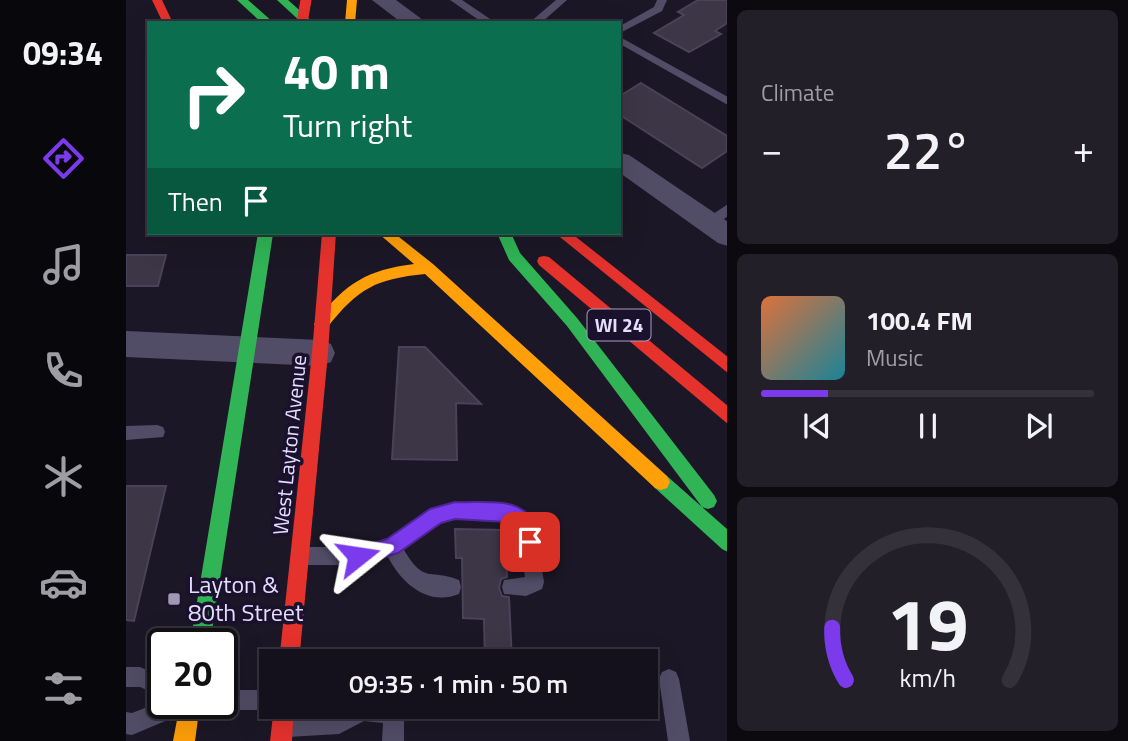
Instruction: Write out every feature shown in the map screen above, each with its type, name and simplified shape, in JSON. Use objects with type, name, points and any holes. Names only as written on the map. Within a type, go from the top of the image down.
[{"type":"main road","points":[[157,0],[166,21]]},
{"type":"main road","points":[[242,0],[267,21]]},
{"type":"main road","points":[[282,0],[307,21]]},
{"type":"main road","points":[[302,21],[306,0]]},
{"type":"main road","points":[[203,628],[265,235]]},
{"type":"main road","name":"West Layton Avenue","points":[[290,649],[329,235]]},
{"type":"main road","points":[[387,235],[428,268],[727,542]]},
{"type":"main road","points":[[505,235],[514,256],[572,322],[727,526]]},
{"type":"main road","name":"WI 24","points":[[512,235],[727,417]]},
{"type":"main road","name":"WI 24","points":[[564,235],[727,367]]},
{"type":"main road","points":[[321,338],[341,295],[353,285],[392,271],[428,268]]},
{"type":"main road","points":[[184,741],[188,719]]},
{"type":"street","points":[[383,0],[414,21]]},
{"type":"street","points":[[621,162],[721,223]]},
{"type":"street","points":[[126,344],[248,352],[321,338]]},
{"type":"lane","points":[[455,0],[488,21]]},
{"type":"lane","points":[[536,21],[562,0]]},
{"type":"lane","points":[[621,29],[658,9],[662,0]]},
{"type":"lane","points":[[621,41],[727,102]]},
{"type":"lane","points":[[126,433],[157,432]]},
{"type":"lane","points":[[300,556],[358,556],[392,547],[436,515],[455,510],[510,513],[527,527],[535,583],[526,587],[511,587]]},
{"type":"lane","points":[[392,547],[408,576],[425,585],[452,587]]},
{"type":"lane","points":[[126,677],[147,680]]},
{"type":"lane","points":[[669,679],[679,741]]},
{"type":"lane","points":[[238,700],[259,700]]},
{"type":"lane","points":[[126,723],[147,717]]},
{"type":"lane","points":[[282,725],[340,723],[346,719]]},
{"type":"lane","points":[[393,741],[394,719]]},
{"type":"building","points":[[698,0],[727,0],[727,23],[715,31],[721,34],[689,52],[654,33],[684,15],[678,12]]},
{"type":"building","points":[[641,83],[727,136],[727,151],[702,168],[621,116],[621,95]]},
{"type":"building","points":[[126,255],[166,255],[158,286],[126,286]]},
{"type":"building","points":[[399,347],[425,347],[481,404],[456,403],[457,460],[392,459]]},
{"type":"building","points":[[126,486],[166,486],[134,621],[126,620]]},
{"type":"building","points":[[455,529],[505,530],[507,577],[501,579],[499,588],[502,596],[509,597],[511,649],[485,649],[484,619],[463,618],[462,558],[456,558]]},
{"type":"traffic: fast","points":[[242,0],[267,21]]},
{"type":"traffic: fast","points":[[282,0],[307,21]]},
{"type":"traffic: fast","points":[[203,628],[266,235]]},
{"type":"traffic: fast","points":[[505,235],[514,256],[572,322],[708,501]]},
{"type":"traffic: fast","points":[[661,482],[727,542]]},
{"type":"traffic: slow","points":[[350,21],[352,0]]},
{"type":"traffic: slow","points":[[387,235],[428,268],[661,482]]},
{"type":"traffic: slow","points":[[322,324],[345,296],[367,281],[393,273],[428,268]]},
{"type":"traffic: slow","points":[[184,741],[188,719]]},
{"type":"traffic: jam","points":[[157,0],[167,21]]},
{"type":"traffic: jam","points":[[302,21],[306,0]]},
{"type":"traffic: jam","points":[[290,649],[320,353],[329,235]]},
{"type":"traffic: jam","points":[[564,235],[727,366]]},
{"type":"traffic: jam","points":[[544,261],[727,416]]},
{"type":"traffic: jam","points":[[281,741],[283,719]]},
{"type":"place","name":"Layton & 80th Street","points":[[174,599]]},
{"type":"route","points":[[358,556],[392,547],[436,515],[455,510],[510,513],[527,527],[530,542]]}]
